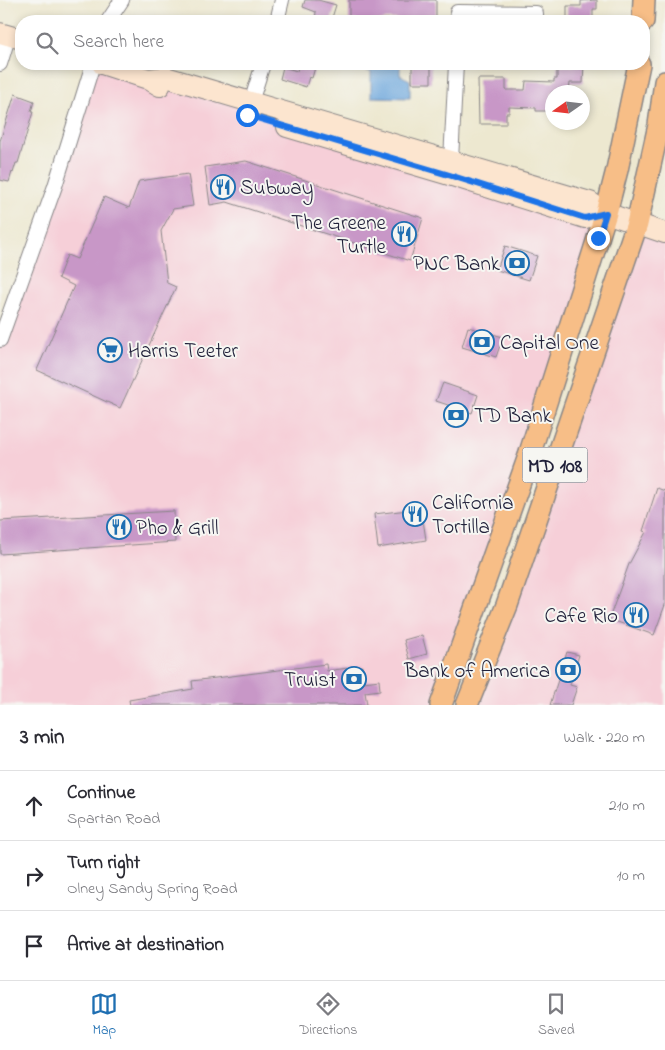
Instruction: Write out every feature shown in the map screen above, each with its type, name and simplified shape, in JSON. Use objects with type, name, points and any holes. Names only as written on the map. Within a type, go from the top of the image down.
[{"type":"main road","points":[[643,15],[644,0]]},
{"type":"main road","name":"MD 108","points":[[441,705],[529,456],[606,213],[638,70]]},
{"type":"main road","name":"MD 108","points":[[467,705],[508,605],[637,224],[659,125],[665,82]]},
{"type":"street","points":[[112,15],[122,0]]},
{"type":"street","points":[[278,15],[282,0]]},
{"type":"street","points":[[456,11],[536,13],[536,15]]},
{"type":"street","points":[[0,64],[10,35]]},
{"type":"street","points":[[0,340],[55,186],[91,70]]},
{"type":"street","points":[[120,70],[148,79],[165,89],[451,160],[590,202],[606,213],[665,233]]},
{"type":"street","points":[[249,109],[261,70]]},
{"type":"street","points":[[451,160],[456,70]]},
{"type":"street","points":[[249,109],[585,218],[606,213]]},
{"type":"shaded area","points":[[91,70],[114,70],[606,213],[441,705],[0,705],[0,340]]},
{"type":"shaded area","points":[[637,224],[665,233],[665,705],[468,705]]},
{"type":"water","points":[[364,70],[400,70],[400,75],[410,80],[410,98],[371,97],[371,72]]},
{"type":"building","points":[[305,0],[318,0],[336,5],[333,15],[316,15],[316,12],[303,7]]},
{"type":"building","points":[[349,0],[436,0],[436,15],[349,15]]},
{"type":"building","points":[[597,0],[597,9],[593,9],[593,15],[567,15],[567,6],[581,6],[581,1]]},
{"type":"building","points":[[282,70],[314,70],[312,78],[309,77],[306,87],[280,79]]},
{"type":"building","points":[[412,70],[431,70],[431,83],[412,83]]},
{"type":"building","points":[[557,70],[584,70],[583,83],[545,85],[545,111],[536,111],[536,108],[509,107],[509,113],[506,113],[506,124],[479,124],[478,79],[506,79],[506,90],[525,90],[526,81],[554,82],[554,79],[557,79]]},
{"type":"building","points":[[15,94],[34,101],[31,112],[33,112],[18,163],[16,163],[9,182],[0,180],[0,141]]},
{"type":"building","points":[[246,161],[423,218],[410,261],[227,202],[210,205],[205,167]]},
{"type":"building","points":[[188,174],[193,206],[173,209],[161,231],[167,283],[176,287],[120,408],[37,370],[74,286],[58,278],[67,255],[77,259],[104,197],[129,208],[139,181]]},
{"type":"building","name":"PNC Bank","points":[[505,246],[537,256],[529,280],[497,270]]},
{"type":"building","name":"Capital One","points":[[468,327],[503,337],[496,357],[462,347]]},
{"type":"building","points":[[443,383],[478,395],[472,413],[436,401]]},
{"type":"building","points":[[657,488],[665,491],[665,605],[654,635],[609,619],[629,564],[646,532],[643,531]]},
{"type":"building","points":[[416,505],[422,513],[426,540],[378,548],[374,514],[408,510]]},
{"type":"building","points":[[174,511],[175,542],[0,554],[0,521]]},
{"type":"building","points":[[422,635],[427,654],[409,659],[404,640]]},
{"type":"building","name":"Bank of America","points":[[567,652],[579,655],[570,685],[577,687],[571,705],[550,705]]},
{"type":"building","points":[[326,664],[327,671],[362,666],[364,682],[379,680],[380,690],[365,692],[367,705],[130,705],[129,700],[193,689],[192,681]]},
{"type":"place","name":"Subway","points":[[223,187]]},
{"type":"place","name":"The Greene Turtle","points":[[404,234]]},
{"type":"place","name":"PNC Bank","points":[[517,263]]},
{"type":"place","name":"Capital One","points":[[482,342]]},
{"type":"place","name":"Harris Teeter","points":[[110,350]]},
{"type":"place","name":"TD Bank","points":[[456,415]]},
{"type":"place","name":"California Tortilla","points":[[415,514]]},
{"type":"place","name":"Pho & Grill","points":[[119,527]]},
{"type":"place","name":"Cafe Rio","points":[[636,615]]},
{"type":"place","name":"Bank of America","points":[[568,670]]},
{"type":"place","name":"Truist","points":[[354,679]]},
{"type":"route","points":[[247,115],[585,218],[606,213],[598,238]]}]
